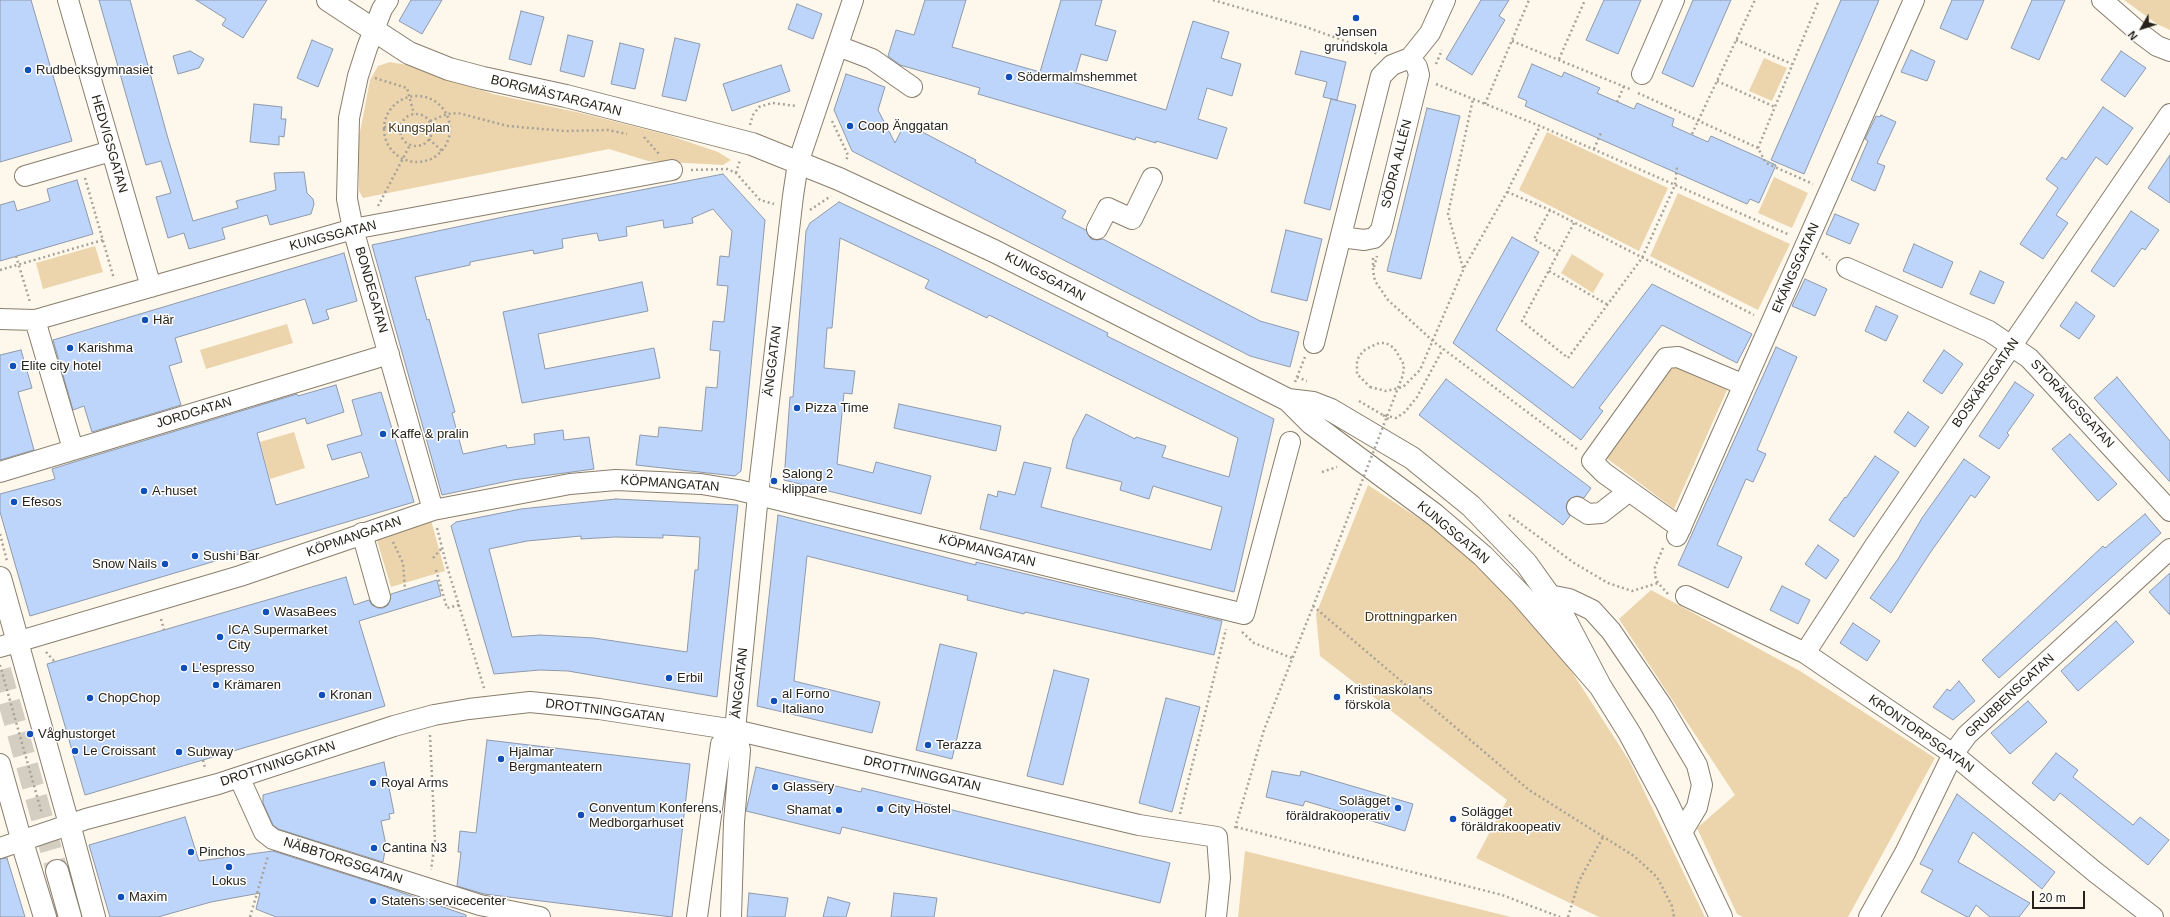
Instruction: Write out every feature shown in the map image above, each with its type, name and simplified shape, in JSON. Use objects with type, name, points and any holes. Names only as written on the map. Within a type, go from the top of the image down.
[{"type":"main road","name":"BORGMÄSTARGATAN","points":[[328,0],[409,53],[449,69],[566,96],[745,143],[798,163]]},
{"type":"main road","name":"KUNGSGATAN","points":[[798,163],[839,179],[994,251],[1288,400],[1311,423],[1435,515],[1483,556],[1521,596],[1600,686]]},
{"type":"main road","name":"KUNGSGATAN","points":[[1288,400],[1313,403],[1331,410],[1412,458],[1471,506],[1526,563],[1549,595],[1579,643],[1600,686],[1630,734],[1682,832],[1721,917]]},
{"type":"main road","points":[[0,578],[9,644]]},
{"type":"main road","points":[[68,824],[94,917]]},
{"type":"main road","points":[[22,842],[45,917]]},
{"type":"main road","points":[[57,871],[70,917]]},
{"type":"street","name":"HEDVIGSGATAN","points":[[68,0],[151,287]]},
{"type":"street","name":"BONDEGATAN","points":[[388,0],[374,30],[359,73],[349,118],[347,199],[360,228],[389,354],[433,510]]},
{"type":"street","name":"ÄNGGATAN","points":[[731,917],[734,822],[740,750],[735,730],[758,495],[798,163],[814,111],[853,0]]},
{"type":"street","points":[[1314,344],[1381,76],[1401,61],[1430,33],[1445,0]]},
{"type":"street","points":[[1642,74],[1674,0]]},
{"type":"street","name":"EKÄNGSGATAN","points":[[1679,532],[1914,0]]},
{"type":"street","points":[[2102,0],[2141,34],[2157,46],[2170,52]]},
{"type":"street","points":[[838,46],[872,59],[912,87]]},
{"type":"street","points":[[1401,61],[1417,67],[1419,77]]},
{"type":"street","name":"SÖDRA ALLÉN","points":[[1374,238],[1381,230],[1419,77]]},
{"type":"street","name":"BOSKÄRSGATAN","points":[[1805,653],[1874,547],[2170,114]]},
{"type":"street","points":[[25,176],[111,151]]},
{"type":"street","name":"KUNGSGATAN","points":[[0,319],[35,320],[360,228],[672,170]]},
{"type":"street","points":[[1097,230],[1108,208],[1132,219],[1152,178]]},
{"type":"street","points":[[1340,237],[1364,240],[1374,238]]},
{"type":"street","name":"STORÄNGSGATAN","points":[[1847,268],[1989,331],[2012,345],[2029,358],[2045,374],[2170,511]]},
{"type":"street","points":[[35,320],[73,449]]},
{"type":"street","name":"JORDGATAN","points":[[0,472],[389,354]]},
{"type":"street","points":[[1679,532],[1604,473],[1592,461],[1666,358],[1678,357],[1744,385]]},
{"type":"street","points":[[1237,612],[1290,442]]},
{"type":"street","name":"KÖPMANGATAN","points":[[9,644],[240,576],[385,525],[433,510],[570,484],[616,480],[701,484],[758,495],[1237,612]]},
{"type":"street","points":[[1577,507],[1588,514],[1601,513],[1628,492]]},
{"type":"street","points":[[362,533],[380,597]]},
{"type":"street","name":"GRUBBENSGATAN","points":[[1869,917],[1905,853],[1953,754],[1967,735],[2170,549]]},
{"type":"street","points":[[1549,595],[1569,599],[1592,610],[1611,631],[1662,706],[1696,765],[1702,785],[1697,806],[1682,832]]},
{"type":"street","name":"KRONTORPSGATAN","points":[[1686,596],[1805,653],[1953,754],[2095,872],[2153,917]]},
{"type":"street","points":[[9,644],[68,824]]},
{"type":"street","name":"DROTTNINGGATAN","points":[[0,848],[22,842],[68,824],[239,777],[429,716],[490,706],[530,702],[565,705],[735,730],[1139,825],[1218,837]]},
{"type":"street","name":"ÄNGGATAN","points":[[697,917],[721,744],[735,730]]},
{"type":"street","points":[[0,764],[22,842]]},
{"type":"street","name":"NÄBBTORGSGATAN","points":[[239,777],[264,832],[273,839],[428,888],[466,909],[535,916]]},
{"type":"street","points":[[1216,917],[1220,878],[1218,837]]},
{"type":"path","points":[[1213,0],[1306,27],[1401,61]]},
{"type":"path","points":[[1485,104],[1529,0]]},
{"type":"path","points":[[1560,59],[1585,0]]},
{"type":"path","points":[[1692,134],[1755,0]]},
{"type":"path","points":[[1758,148],[1819,0]]},
{"type":"path","points":[[1512,40],[1624,86],[1758,148],[1766,163],[1829,191]]},
{"type":"path","points":[[1736,40],[1792,64]]},
{"type":"path","points":[[359,73],[407,88],[414,114]]},
{"type":"path","points":[[1419,77],[1594,149],[1792,236]]},
{"type":"path","points":[[1717,81],[1775,107]]},
{"type":"path","points":[[1617,102],[1624,86]]},
{"type":"path","points":[[422,96],[437,102],[447,114],[450,131],[449,140],[442,151],[431,160],[412,162],[402,159],[396,155],[386,143],[384,127],[386,118],[391,109],[398,102],[409,97],[422,96]]},
{"type":"path","points":[[1464,268],[1448,214],[1473,99]]},
{"type":"path","points":[[638,136],[645,138],[672,170],[727,169],[736,173],[752,115],[759,107],[772,103],[814,111]]},
{"type":"path","points":[[430,121],[447,114],[458,113],[508,126],[536,130],[608,130],[630,134]]},
{"type":"path","points":[[414,114],[422,114],[430,121],[433,131],[429,139],[420,145],[410,145],[404,139],[400,129],[403,121],[414,114]]},
{"type":"path","points":[[1236,827],[1264,730],[1335,551],[1403,375],[1404,365],[1394,348],[1386,343],[1379,343],[1363,351],[1357,360],[1357,374],[1370,387],[1386,391],[1403,387],[1420,370],[1434,342],[1464,268],[1508,192],[1540,126]]},
{"type":"path","points":[[384,127],[400,129]]},
{"type":"path","points":[[1594,149],[1601,133]]},
{"type":"path","points":[[429,139],[442,151]]},
{"type":"path","points":[[360,228],[410,145]]},
{"type":"path","points":[[79,160],[119,296]]},
{"type":"path","points":[[1574,223],[1522,321],[1568,358],[1642,258],[1675,185],[1677,167]]},
{"type":"path","points":[[1508,192],[1550,210],[1771,324]]},
{"type":"path","points":[[1550,210],[1534,239],[1558,253]]},
{"type":"path","points":[[1374,238],[1373,271],[1375,281],[1382,293],[1442,349],[1592,461]]},
{"type":"path","points":[[0,270],[103,240]]},
{"type":"path","points":[[16,256],[35,320]]},
{"type":"path","points":[[1549,270],[1608,305]]},
{"type":"path","points":[[1383,415],[1396,418],[1405,412],[1417,397],[1442,349]]},
{"type":"path","points":[[1297,377],[1312,383]]},
{"type":"path","points":[[1352,398],[1383,415],[1394,424]]},
{"type":"path","points":[[433,510],[442,548],[490,706]]},
{"type":"path","points":[[1505,512],[1574,563],[1608,583],[1632,591],[1658,583]]},
{"type":"path","points":[[385,525],[403,563],[405,590]]},
{"type":"path","points":[[1679,532],[1663,546],[1655,567],[1655,576],[1658,583],[1670,596],[1686,596]]},
{"type":"path","points":[[433,558],[442,548]]},
{"type":"path","points":[[436,570],[447,608],[459,605]]},
{"type":"path","points":[[1313,606],[1529,790],[1634,856],[1657,877],[1672,906],[1674,917]]},
{"type":"path","points":[[1237,612],[1240,626],[1246,637],[1254,643],[1292,658]]},
{"type":"path","points":[[1176,831],[1237,612]]},
{"type":"path","points":[[0,664],[47,832]]},
{"type":"path","points":[[428,888],[435,842],[429,716]]},
{"type":"path","points":[[1218,837],[1236,827],[1502,895],[1560,917]]},
{"type":"path","points":[[1568,917],[1580,881],[1603,837]]},
{"type":"path","points":[[250,917],[268,853]]},
{"type":"green space","points":[[2124,0],[2170,0],[2170,30],[2157,24]]},
{"type":"green space","points":[[1764,58],[1787,68],[1772,101],[1749,91]]},
{"type":"green space","name":"Kungsplan","points":[[390,62],[407,65],[493,94],[581,113],[668,135],[718,152],[731,160],[723,165],[648,161],[609,149],[363,198],[359,191],[359,137],[370,80],[378,66]]},
{"type":"green space","points":[[1547,132],[1668,188],[1639,251],[1519,190]]},
{"type":"green space","points":[[1774,177],[1808,193],[1792,228],[1758,213]]},
{"type":"green space","points":[[1678,193],[1790,244],[1758,310],[1650,256]]},
{"type":"green space","points":[[95,246],[103,272],[43,289],[36,263]]},
{"type":"green space","points":[[1572,254],[1604,274],[1593,293],[1561,273]]},
{"type":"green space","points":[[287,324],[293,343],[206,369],[200,350]]},
{"type":"green space","points":[[1672,366],[1727,390],[1674,509],[1605,457]]},
{"type":"green space","points":[[294,432],[305,468],[270,479],[260,442]]},
{"type":"green space","name":"Drottningparken","points":[[1368,485],[1470,552],[1561,655],[1630,762],[1705,917],[1599,917],[1476,858],[1507,800],[1320,656],[1316,614]]},
{"type":"green space","points":[[431,520],[445,571],[391,587],[376,537]]},
{"type":"green space","points":[[1651,590],[1800,671],[1935,758],[1848,917],[1743,917],[1737,914],[1697,828],[1735,795],[1619,619]]},
{"type":"green space","points":[[1245,851],[1511,917],[1238,917]]},
{"type":"building","points":[[0,0],[31,0],[72,141],[0,162]]},
{"type":"building","points":[[99,0],[130,0],[167,135],[193,221],[238,208],[236,201],[276,190],[274,173],[304,172],[307,193],[313,199],[314,204],[311,214],[270,225],[267,215],[222,228],[225,239],[189,249],[184,233],[168,238],[156,197],[171,193],[161,161],[146,165]]},
{"type":"building","points":[[196,0],[267,0],[243,38],[222,25],[226,19]]},
{"type":"building","points":[[411,0],[442,0],[422,34],[399,21]]},
{"type":"building","name":"Södermalmshemmet","points":[[925,0],[966,0],[952,47],[1040,72],[1061,0],[1102,0],[1095,25],[1116,31],[1107,61],[1081,54],[1073,82],[1166,110],[1193,21],[1229,32],[1221,58],[1241,64],[1232,96],[1207,88],[1198,119],[1227,128],[1217,159],[1156,141],[1156,143],[1136,137],[1135,140],[978,94],[980,88],[900,65],[888,56],[896,30],[914,35]]},
{"type":"building","points":[[1481,0],[1509,0],[1499,16],[1505,20],[1472,75],[1446,59]]},
{"type":"building","points":[[1604,0],[1641,0],[1618,54],[1586,40]]},
{"type":"building","points":[[1693,0],[1731,0],[1693,87],[1662,73]]},
{"type":"building","points":[[1841,0],[1879,0],[1804,174],[1771,160]]},
{"type":"building","points":[[1952,0],[1984,0],[1967,40],[1940,28]]},
{"type":"building","points":[[2032,0],[2065,0],[2039,60],[2011,48]]},
{"type":"building","points":[[797,4],[822,14],[813,39],[788,29]]},
{"type":"building","points":[[521,11],[544,17],[531,65],[509,59]]},
{"type":"building","points":[[568,35],[593,41],[584,77],[560,71]]},
{"type":"building","points":[[675,38],[700,44],[686,101],[662,96]]},
{"type":"building","points":[[312,40],[333,49],[318,87],[297,78]]},
{"type":"building","points":[[620,43],[644,49],[635,89],[611,84]]},
{"type":"building","points":[[1911,50],[1935,61],[1927,81],[1901,72]]},
{"type":"building","points":[[190,51],[204,59],[199,68],[178,74],[173,56]]},
{"type":"building","points":[[1301,51],[1346,62],[1337,100],[1323,97],[1327,82],[1295,74]]},
{"type":"building","points":[[2121,51],[2146,68],[2125,97],[2101,80]]},
{"type":"building","points":[[1532,64],[1562,77],[1564,72],[1600,88],[1597,93],[1634,109],[1637,103],[1674,119],[1672,126],[1708,142],[1711,136],[1776,165],[1759,203],[1750,199],[1747,204],[1525,106],[1527,101],[1518,97]]},
{"type":"building","points":[[781,65],[790,91],[732,111],[723,84]]},
{"type":"building","points":[[846,74],[885,87],[878,110],[895,143],[905,123],[976,160],[975,162],[1066,211],[1062,218],[1086,230],[1091,239],[1103,239],[1260,321],[1299,332],[1290,367],[1250,356],[852,151],[834,110]]},
{"type":"building","points":[[1331,99],[1356,105],[1330,210],[1304,203]]},
{"type":"building","points":[[254,104],[282,107],[281,119],[286,119],[284,137],[279,136],[279,145],[250,142]]},
{"type":"building","points":[[2103,107],[2133,128],[2107,165],[2096,157],[2056,215],[2068,223],[2043,259],[2020,244],[2058,188],[2046,179],[2062,157],[2066,160]]},
{"type":"building","points":[[1427,108],[1460,116],[1421,279],[1387,271]]},
{"type":"building","points":[[1881,115],[1896,122],[1877,163],[1885,166],[1875,191],[1851,180],[1868,141],[1865,139],[1876,116],[1880,117]]},
{"type":"building","points":[[2170,155],[2170,203],[2148,188]]},
{"type":"building","points":[[723,174],[765,220],[741,471],[735,476],[636,465],[640,435],[658,437],[659,427],[702,431],[706,387],[717,388],[720,351],[710,350],[713,321],[724,322],[728,286],[717,285],[720,256],[729,257],[732,231],[713,209],[692,218],[693,223],[664,228],[663,220],[626,227],[627,236],[599,241],[597,233],[562,239],[563,248],[534,254],[533,250],[470,262],[470,265],[415,277],[427,320],[429,319],[455,412],[452,413],[463,454],[506,445],[507,448],[535,444],[534,434],[563,430],[564,440],[589,437],[594,469],[513,480],[442,495],[372,245],[508,216]]},
{"type":"building","points":[[77,180],[93,234],[0,261],[0,205],[14,201],[17,211],[50,201],[47,189]]},
{"type":"building","points":[[839,202],[943,251],[1108,333],[1107,336],[1274,419],[1234,592],[980,529],[988,494],[997,497],[998,491],[1015,495],[1024,462],[1051,468],[1041,507],[1211,550],[1222,507],[1153,486],[1149,499],[1120,490],[1122,482],[1066,468],[1073,439],[1086,414],[1135,439],[1136,437],[1166,446],[1162,457],[1229,477],[1238,438],[989,315],[987,318],[925,288],[929,280],[840,238],[832,328],[827,328],[824,368],[855,371],[852,394],[844,393],[837,464],[873,473],[876,462],[931,476],[921,514],[784,480],[790,397],[793,397],[806,231],[810,223]]},
{"type":"building","points":[[2131,211],[2159,230],[2145,250],[2142,248],[2114,287],[2091,271]]},
{"type":"building","points":[[1835,214],[1859,224],[1850,244],[1826,234]]},
{"type":"building","points":[[1286,230],[1322,239],[1307,301],[1271,292]]},
{"type":"building","points":[[1512,237],[1539,252],[1496,330],[1573,388],[1652,284],[1752,334],[1737,363],[1662,325],[1599,408],[1603,411],[1581,440],[1453,343]]},
{"type":"building","points":[[1914,244],[1953,262],[1942,288],[1903,271]]},
{"type":"building","points":[[344,253],[357,301],[326,310],[329,319],[313,324],[305,299],[175,338],[182,362],[169,366],[181,405],[92,432],[84,406],[73,410],[53,340]]},
{"type":"building","points":[[1980,271],[2004,282],[1994,304],[1970,294]]},
{"type":"building","points":[[1805,279],[1827,289],[1815,316],[1792,306]]},
{"type":"building","points":[[642,282],[648,311],[538,334],[545,369],[654,348],[660,378],[522,403],[503,312]]},
{"type":"building","points":[[2076,302],[2095,316],[2079,339],[2060,326]]},
{"type":"building","points":[[1876,306],[1898,316],[1886,341],[1865,331]]},
{"type":"building","points":[[1776,347],[1797,357],[1757,450],[1766,454],[1753,482],[1746,479],[1717,545],[1742,557],[1728,588],[1678,565]]},
{"type":"building","points":[[21,350],[32,388],[18,392],[34,450],[0,460],[0,355]]},
{"type":"building","points":[[1944,350],[1963,364],[1942,394],[1923,381]]},
{"type":"building","points":[[2117,377],[2170,441],[2170,482],[2094,398]]},
{"type":"building","points":[[1446,379],[1591,488],[1584,498],[1577,496],[1568,501],[1566,507],[1570,516],[1563,525],[1419,415]]},
{"type":"building","points":[[2015,382],[2034,395],[2007,433],[2009,435],[1999,449],[1979,436]]},
{"type":"building","points":[[336,385],[344,412],[307,424],[305,418],[257,433],[276,505],[369,477],[361,452],[332,460],[327,445],[362,435],[352,400],[381,392],[414,502],[30,616],[0,512],[0,494],[55,479],[52,469],[297,394],[298,396]]},
{"type":"building","points":[[899,404],[1001,426],[996,451],[894,428]]},
{"type":"building","points":[[1908,412],[1929,427],[1915,447],[1894,432]]},
{"type":"building","points":[[2070,434],[2117,484],[2098,501],[2052,449]]},
{"type":"building","points":[[1875,456],[1899,472],[1854,537],[1829,520]]},
{"type":"building","points":[[1964,459],[1990,477],[1975,498],[1971,495],[1930,553],[1891,613],[1870,598],[1898,559],[1922,518]]},
{"type":"building","points":[[616,499],[738,505],[717,697],[568,671],[540,670],[494,674],[451,526],[456,522],[521,509]],"holes":[[[663,535],[700,537],[698,570],[695,570],[687,652],[594,638],[540,635],[512,637],[489,549],[527,541],[581,536],[581,539],[615,537],[663,538]]]},
{"type":"building","points":[[2145,514],[2161,533],[1999,678],[1982,660],[2103,546],[2105,548]]},
{"type":"building","points":[[778,515],[976,565],[976,562],[1222,621],[1214,655],[1025,612],[1024,614],[967,600],[968,596],[807,556],[794,681],[880,702],[872,733],[757,706]]},
{"type":"building","points":[[1818,545],[1839,560],[1826,579],[1805,564]]},
{"type":"building","points":[[2170,573],[2170,615],[2149,592]]},
{"type":"building","name":"Krämaren","points":[[346,577],[354,605],[369,600],[372,605],[378,608],[383,608],[388,605],[391,594],[437,580],[441,596],[359,621],[385,706],[85,795],[47,664]]},
{"type":"building","points":[[1782,586],[1810,600],[1798,624],[1770,610]]},
{"type":"building","points":[[2116,621],[2134,642],[2078,691],[2061,671]]},
{"type":"building","points":[[1853,623],[1880,641],[1867,661],[1840,643]]},
{"type":"building","points":[[940,644],[977,653],[952,759],[916,750]]},
{"type":"building","points":[[1054,670],[1089,679],[1063,785],[1027,776]]},
{"type":"building","points":[[1959,681],[1975,701],[1953,720],[1933,707],[1947,689],[1950,691]]},
{"type":"building","points":[[1166,698],[1200,707],[1172,812],[1139,803]]},
{"type":"building","points":[[2028,701],[2047,722],[2010,754],[1991,733]]},
{"type":"building","name":"Conventum Konferens, Medborgarhuset","points":[[487,740],[690,764],[672,917],[484,894],[457,886],[461,852],[458,852],[460,831],[476,833]]},
{"type":"building","points":[[2056,753],[2078,770],[2073,777],[2133,825],[2140,817],[2169,840],[2148,865],[2060,793],[2054,801],[2032,783]]},
{"type":"building","points":[[384,762],[394,813],[389,814],[390,819],[381,821],[386,845],[383,862],[278,829],[273,825],[263,803],[263,795]]},
{"type":"building","points":[[756,767],[861,792],[862,788],[1170,863],[1160,903],[842,827],[840,834],[746,811]]},
{"type":"building","points":[[1272,771],[1300,776],[1301,771],[1413,804],[1405,831],[1305,801],[1303,806],[1266,797]]},
{"type":"building","points":[[1957,794],[2055,872],[2042,889],[1973,832],[1958,862],[2030,903],[2019,917],[1990,917],[1976,905],[1969,917],[1967,917],[1921,892],[1933,870],[1920,864]]},
{"type":"building","points":[[185,817],[199,861],[273,851],[386,887],[466,915],[466,917],[276,917],[256,909],[260,893],[211,902],[158,917],[110,917],[89,845]]},
{"type":"building","points":[[7,858],[25,917],[0,917],[0,859]]},
{"type":"building","points":[[749,893],[788,898],[785,917],[747,917]]},
{"type":"building","points":[[894,893],[937,898],[934,917],[891,917]]},
{"type":"building","points":[[828,897],[850,903],[846,917],[823,917]]},
{"type":"tunnel","points":[[0,670],[57,871]]},
{"type":"place","name":"Jensen grundskola","points":[[1356,18]]},
{"type":"place","name":"Rudbecksgymnasiet","points":[[28,70]]},
{"type":"place","name":"Södermalmshemmet","points":[[1009,77]]},
{"type":"place","name":"Coop Änggatan","points":[[850,126]]},
{"type":"place","name":"Här","points":[[145,320]]},
{"type":"place","name":"Karishma","points":[[70,348]]},
{"type":"place","name":"Elite city hotel","points":[[13,366]]},
{"type":"place","name":"Pizza Time","points":[[797,408]]},
{"type":"place","name":"Kaffe & pralin","points":[[383,434]]},
{"type":"place","name":"Salong 2 klippare","points":[[774,481]]},
{"type":"place","name":"A-huset","points":[[144,491]]},
{"type":"place","name":"Efesos","points":[[14,502]]},
{"type":"place","name":"Sushi Bar","points":[[195,556]]},
{"type":"place","name":"Snow Nails","points":[[165,564]]},
{"type":"place","name":"WasaBees","points":[[266,612]]},
{"type":"place","name":"ICA Supermarket City","points":[[220,637]]},
{"type":"place","name":"L'espresso","points":[[184,668]]},
{"type":"place","name":"Erbil","points":[[669,678]]},
{"type":"place","name":"Krämaren","points":[[216,685]]},
{"type":"place","name":"Kronan","points":[[322,695]]},
{"type":"place","name":"Kristinaskolans förskola","points":[[1337,697]]},
{"type":"place","name":"ChopChop","points":[[90,698]]},
{"type":"place","name":"al Forno Italiano","points":[[774,701]]},
{"type":"place","name":"Våghustorget","points":[[30,734]]},
{"type":"place","name":"Terazza","points":[[928,745]]},
{"type":"place","name":"Le Croissant","points":[[75,751]]},
{"type":"place","name":"Subway","points":[[179,752]]},
{"type":"place","name":"Hjalmar Bergmanteatern","points":[[501,759]]},
{"type":"place","name":"Royal Arms","points":[[373,783]]},
{"type":"place","name":"Glassery","points":[[775,787]]},
{"type":"place","name":"Solägget föräldrakooperativ","points":[[1398,808]]},
{"type":"place","name":"City Hostel","points":[[880,809]]},
{"type":"place","name":"Shamat","points":[[839,810]]},
{"type":"place","name":"Conventum Konferens, Medborgarhuset","points":[[581,815]]},
{"type":"place","name":"Solägget föräldrakoopeativ","points":[[1453,819]]},
{"type":"place","name":"Cantina N3","points":[[374,848]]},
{"type":"place","name":"Pinchos","points":[[191,852]]},
{"type":"place","name":"Lokus","points":[[229,867]]},
{"type":"place","name":"Maxim","points":[[121,897]]},
{"type":"place","name":"Statens servicecenter","points":[[373,901]]}]
